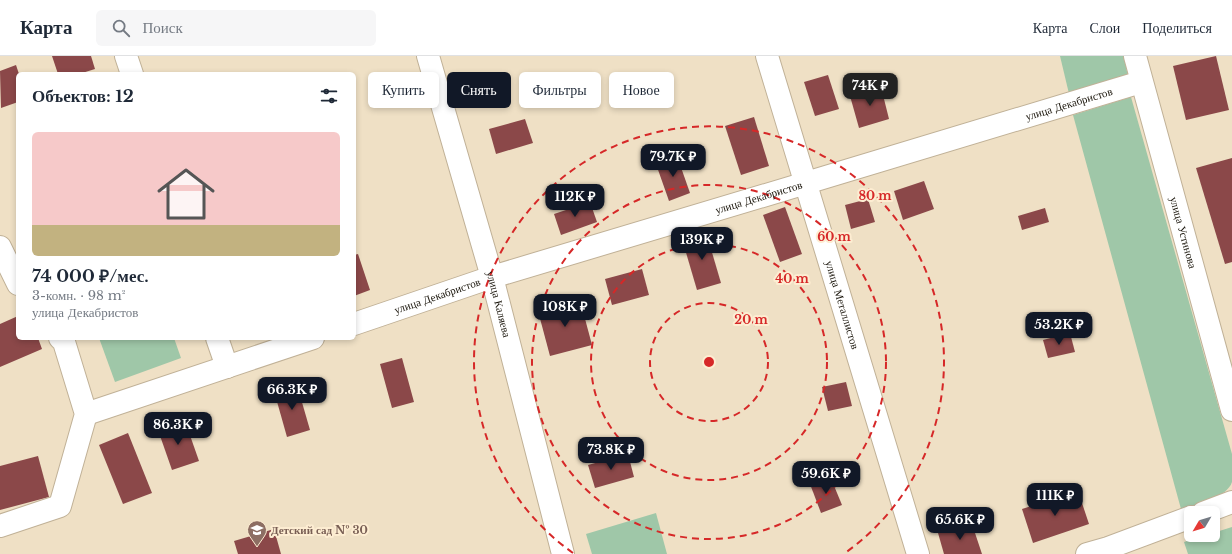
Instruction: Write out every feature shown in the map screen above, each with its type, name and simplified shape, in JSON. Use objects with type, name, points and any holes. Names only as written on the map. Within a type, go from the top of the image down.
[{"type":"street","points":[[126,56],[131,72]]},
{"type":"street","name":"улица Каляева","points":[[428,56],[492,277],[562,554]]},
{"type":"street","name":"улица Металлистов","points":[[768,56],[918,554]]},
{"type":"street","name":"улица Устинова","points":[[1135,56],[1232,410]]},
{"type":"street","name":"улица Декабристов","points":[[356,323],[492,277],[806,184],[1141,82]]},
{"type":"street","points":[[0,247],[16,280]]},
{"type":"street","points":[[0,526],[60,506],[86,414],[64,342],[62,340]]},
{"type":"street","points":[[218,340],[227,367]]},
{"type":"street","points":[[86,414],[307,340]]},
{"type":"street","points":[[1220,507],[1232,502]]},
{"type":"street","points":[[1088,554],[1184,520]]},
{"type":"green space","points":[[1060,56],[1124,56],[1129,82],[1070,98]]},
{"type":"green space","points":[[1131,97],[1232,454],[1232,482],[1229,488],[1217,497],[1202,503],[1192,506],[1184,506],[1184,508],[1181,509],[1073,115]]},
{"type":"green space","points":[[100,340],[175,340],[181,358],[115,382]]},
{"type":"green space","points":[[656,513],[667,554],[592,554],[586,534]]},
{"type":"green space","points":[[1232,527],[1232,554],[1188,554],[1184,542],[1220,542],[1220,531]]},
{"type":"building","points":[[52,56],[91,56],[95,69],[85,72],[57,72]]},
{"type":"building","points":[[1216,56],[1229,110],[1186,120],[1173,66]]},
{"type":"building","points":[[16,65],[18,72],[16,72],[16,103],[1,108],[0,71]]},
{"type":"building","points":[[828,75],[839,109],[815,116],[804,82]]},
{"type":"building","points":[[881,87],[889,119],[859,128],[850,96]]},
{"type":"building","points":[[754,117],[769,166],[741,175],[725,126]]},
{"type":"building","points":[[525,119],[533,143],[496,154],[489,129]]},
{"type":"building","points":[[677,156],[690,193],[669,201],[656,164]]},
{"type":"building","points":[[1232,158],[1232,262],[1225,264],[1196,168]]},
{"type":"building","points":[[924,181],[934,209],[903,220],[894,191]]},
{"type":"building","points":[[868,199],[875,222],[851,229],[845,205]]},
{"type":"building","points":[[590,202],[597,222],[561,235],[554,214]]},
{"type":"building","points":[[785,207],[802,254],[780,262],[763,215]]},
{"type":"building","points":[[1045,208],[1049,222],[1022,230],[1018,216]]},
{"type":"building","points":[[706,232],[721,283],[697,290],[682,239]]},
{"type":"building","points":[[356,254],[358,254],[370,290],[356,295]]},
{"type":"building","points":[[642,269],[649,295],[612,305],[605,279]]},
{"type":"building","points":[[580,300],[592,345],[550,356],[538,311]]},
{"type":"building","points":[[16,317],[16,340],[39,340],[42,349],[0,367],[0,324]]},
{"type":"building","points":[[1070,333],[1075,352],[1048,358],[1043,340]]},
{"type":"building","points":[[402,358],[414,402],[392,408],[380,364]]},
{"type":"building","points":[[846,382],[852,406],[828,411],[822,387]]},
{"type":"building","points":[[297,385],[310,430],[287,437],[274,391]]},
{"type":"building","points":[[185,421],[199,461],[172,470],[158,430]]},
{"type":"building","points":[[128,433],[152,493],[123,504],[99,445]]},
{"type":"building","points":[[628,454],[634,477],[595,488],[588,465]]},
{"type":"building","points":[[38,456],[49,497],[0,510],[0,466]]},
{"type":"building","points":[[830,476],[842,505],[821,513],[810,484]]},
{"type":"building","points":[[1078,491],[1089,524],[1033,543],[1022,509]]},
{"type":"building","points":[[972,524],[982,554],[944,554],[938,533]]},
{"type":"building","name":"Детский сад № 30","points":[[274,529],[281,554],[238,554],[234,541]]},
{"type":"place","name":"Детский сад № 30","points":[[257,547]]}]
